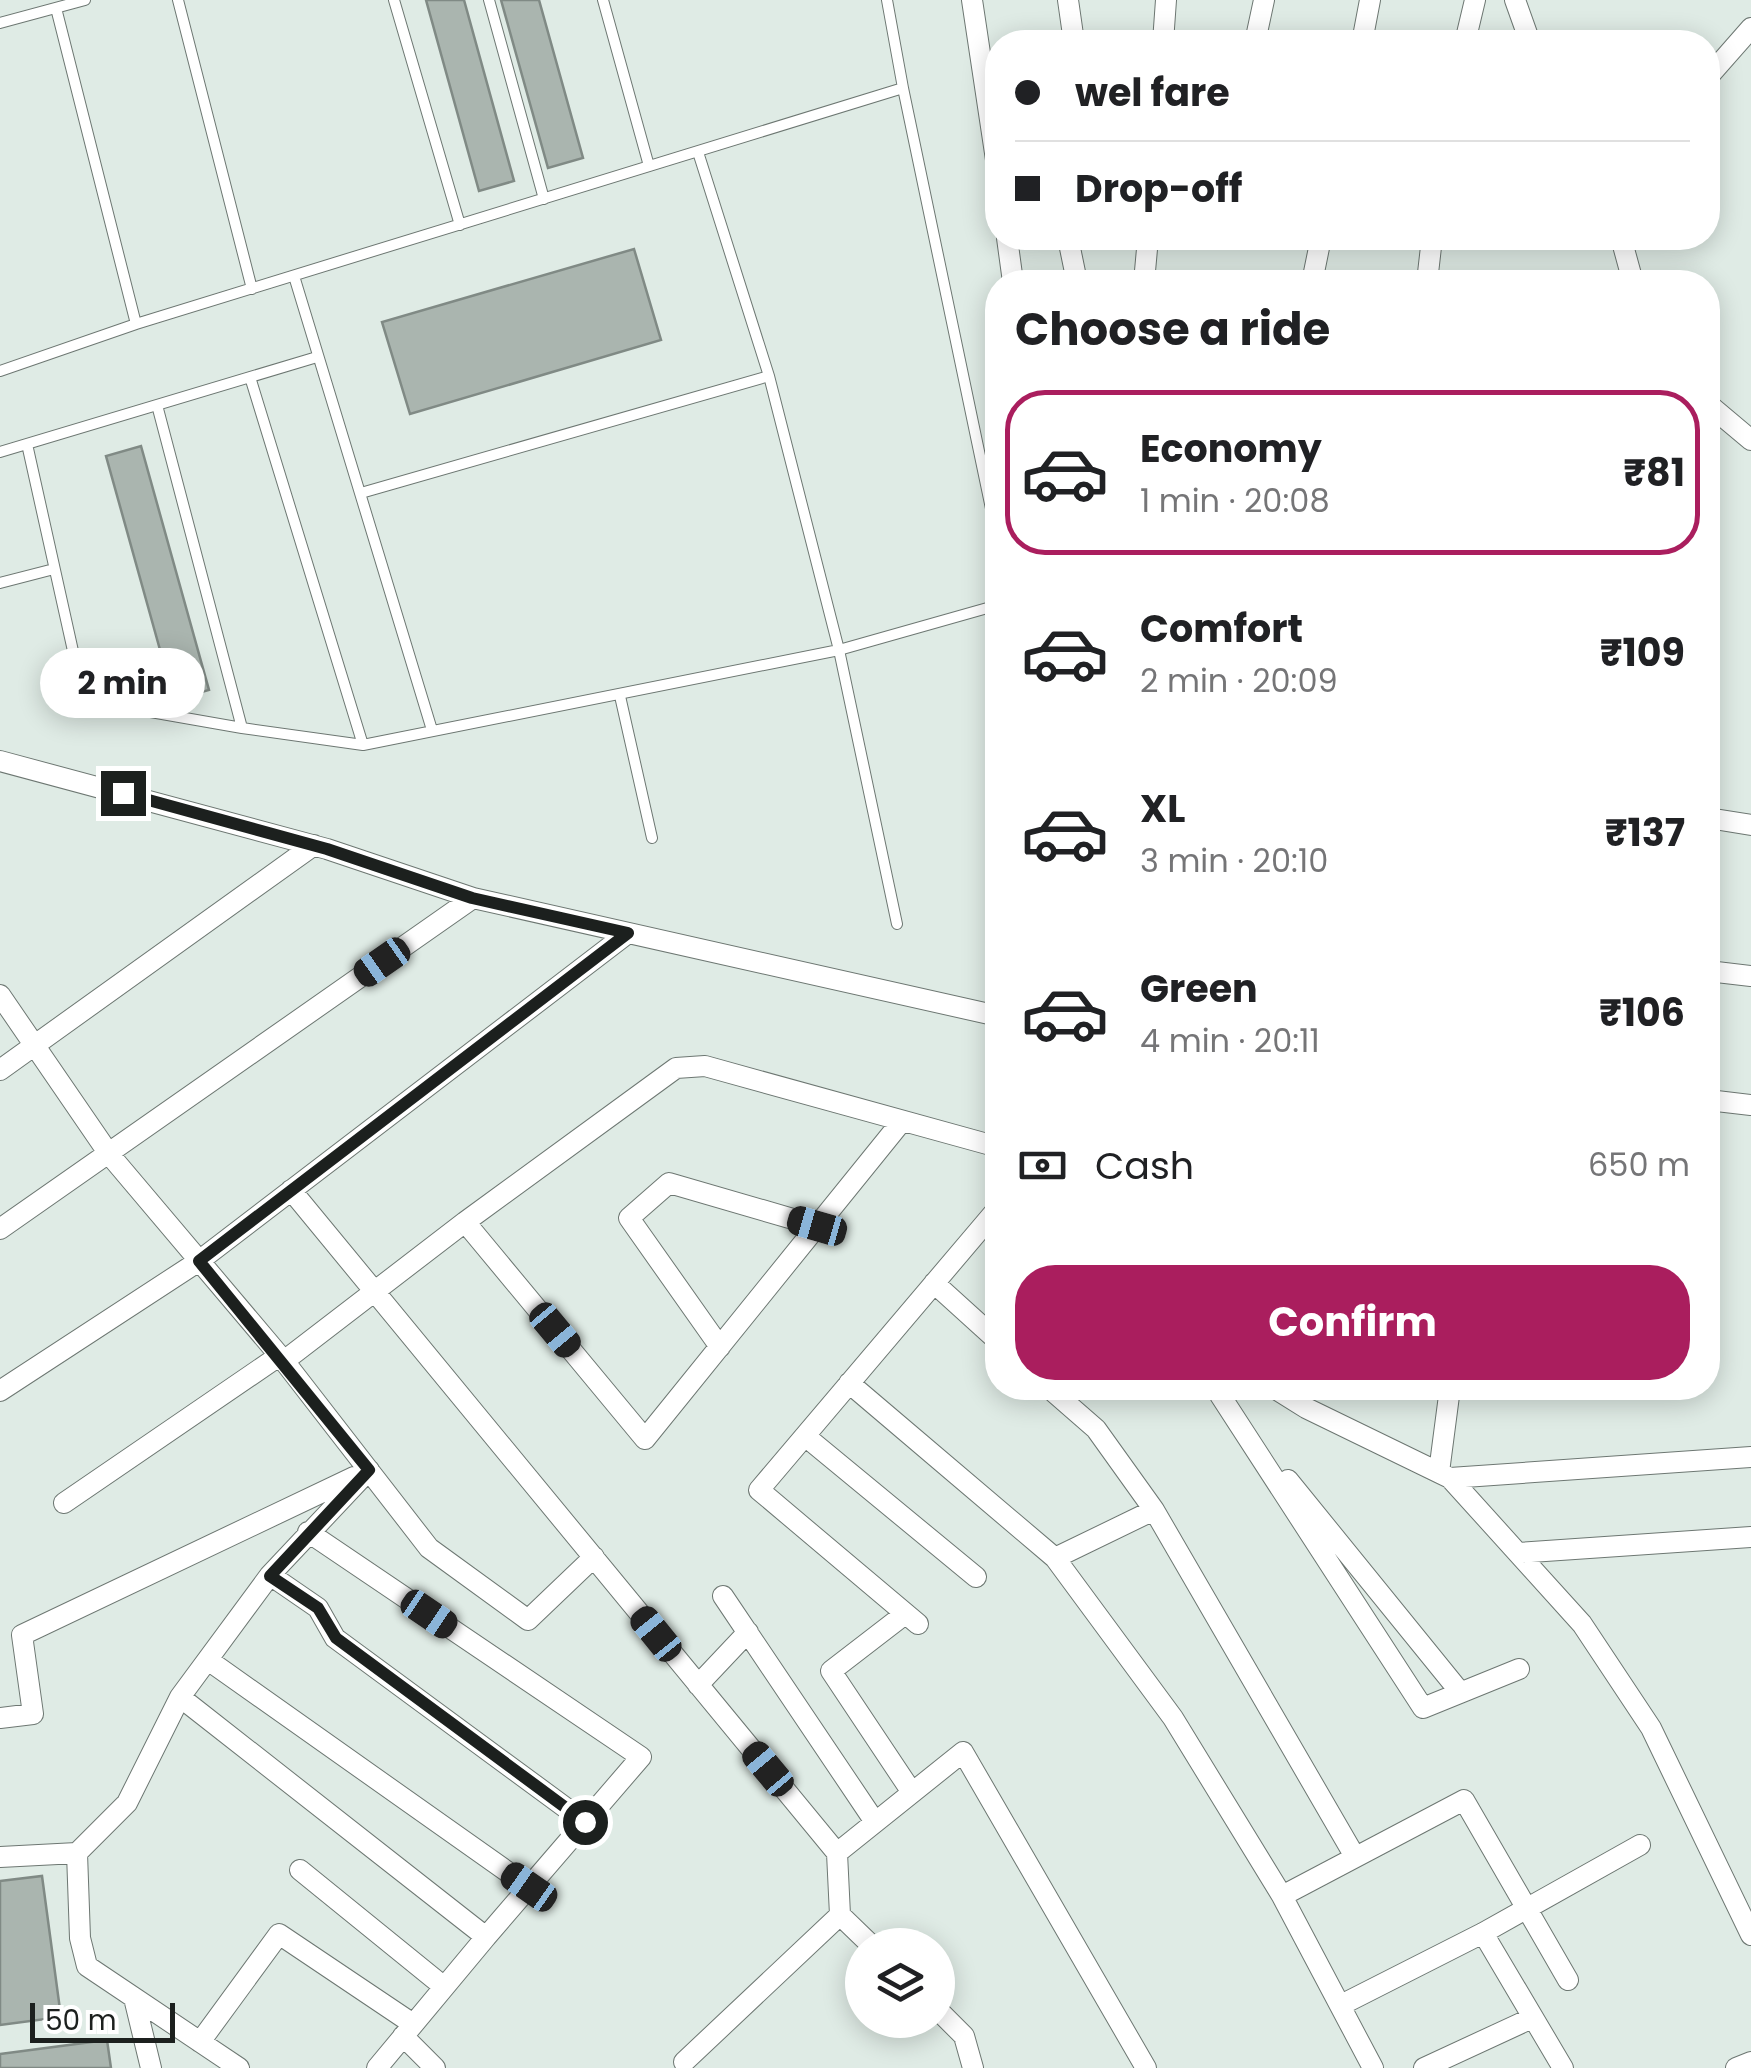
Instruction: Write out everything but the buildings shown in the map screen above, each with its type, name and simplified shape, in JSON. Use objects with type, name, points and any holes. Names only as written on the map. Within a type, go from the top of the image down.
[{"type":"street","points":[[972,0],[985,86]]},
{"type":"street","points":[[1068,0],[1072,30]]},
{"type":"street","points":[[1164,30],[1166,0]]},
{"type":"street","points":[[1258,30],[1264,0]]},
{"type":"street","points":[[1364,30],[1370,0]]},
{"type":"street","points":[[1468,30],[1475,0]]},
{"type":"street","points":[[1515,0],[1526,30]]},
{"type":"street","points":[[1720,63],[1751,28]]},
{"type":"street","points":[[1720,414],[1751,440]]},
{"type":"street","points":[[0,761],[314,845],[472,898],[985,1013]]},
{"type":"street","points":[[1720,819],[1750,823]]},
{"type":"street","points":[[0,1070],[314,845]]},
{"type":"street","points":[[0,1229],[472,898]]},
{"type":"street","points":[[0,1390],[199,1261],[628,933]]},
{"type":"street","points":[[1720,972],[1751,976]]},
{"type":"street","points":[[0,995],[109,1154],[281,1358],[430,1548],[528,1620],[594,1558]]},
{"type":"street","points":[[64,1503],[375,1293],[676,1068],[705,1066],[985,1144]]},
{"type":"street","points":[[1720,1101],[1751,1104]]},
{"type":"street","points":[[465,1222],[645,1439],[902,1121]]},
{"type":"street","points":[[720,1346],[629,1218],[669,1182],[817,1226]]},
{"type":"street","points":[[291,1190],[837,1853],[840,1915],[853,1928]]},
{"type":"street","points":[[911,1791],[831,1671],[912,1619],[759,1490],[985,1223]]},
{"type":"street","points":[[934,1283],[985,1329]]},
{"type":"street","points":[[850,1382],[1054,1558],[1173,1718],[1282,1896],[1372,2068]]},
{"type":"street","points":[[1063,1400],[1096,1430],[1154,1510],[1354,1856]]},
{"type":"street","points":[[1223,1400],[1423,1708],[1518,1669]]},
{"type":"street","points":[[1224,1400],[1460,1692]]},
{"type":"street","points":[[1293,1400],[1444,1475],[1582,1624],[1651,1728],[1751,1935]]},
{"type":"street","points":[[1444,1475],[1449,1400]]},
{"type":"street","points":[[805,1436],[976,1577]]},
{"type":"street","points":[[1444,1475],[1751,1457]]},
{"type":"street","points":[[0,1857],[76,1853],[126,1802],[180,1697],[270,1576],[369,1470]]},
{"type":"street","points":[[0,1718],[33,1714],[22,1635],[369,1470]]},
{"type":"street","points":[[1054,1558],[1154,1510]]},
{"type":"street","points":[[308,1532],[642,1757],[377,2068]]},
{"type":"street","points":[[1518,1553],[1751,1537]]},
{"type":"street","points":[[270,1576],[318,1608],[336,1638],[585,1822]]},
{"type":"street","points":[[723,1596],[875,1822]]},
{"type":"street","points":[[698,1684],[748,1632]]},
{"type":"street","points":[[208,1660],[529,1887]]},
{"type":"street","points":[[180,1697],[486,1937]]},
{"type":"street","points":[[837,1853],[962,1752],[1146,2068]]},
{"type":"street","points":[[1282,1896],[1464,1800],[1568,1980]]},
{"type":"street","points":[[1341,2005],[1483,1933],[1640,1846]]},
{"type":"street","points":[[76,1853],[80,1938],[87,1966],[239,2068]]},
{"type":"street","points":[[300,1870],[444,1986]]},
{"type":"street","points":[[684,2062],[840,1915]]},
{"type":"street","points":[[1483,1933],[1563,2068]]},
{"type":"street","points":[[200,2042],[279,1934],[408,2030],[434,2068]]},
{"type":"street","points":[[134,1998],[151,2068]]},
{"type":"street","points":[[1424,2068],[1532,2018]]},
{"type":"street","points":[[955,2027],[964,2036],[974,2068]]},
{"type":"street","points":[[1736,2068],[1751,2062]]},
{"type":"lane","points":[[0,24],[85,0]]},
{"type":"lane","points":[[178,0],[252,288]]},
{"type":"lane","points":[[394,0],[460,224]]},
{"type":"lane","points":[[488,0],[544,198]]},
{"type":"lane","points":[[603,0],[649,166]]},
{"type":"lane","points":[[887,0],[985,480]]},
{"type":"lane","points":[[56,8],[136,324]]},
{"type":"lane","points":[[0,371],[136,324],[903,88]]},
{"type":"lane","points":[[698,152],[769,376],[839,650],[897,924]]},
{"type":"lane","points":[[294,276],[432,730]]},
{"type":"lane","points":[[0,452],[316,357]]},
{"type":"lane","points":[[360,494],[769,376]]},
{"type":"lane","points":[[250,377],[363,745]]},
{"type":"lane","points":[[157,405],[242,728]]},
{"type":"lane","points":[[27,444],[82,687],[88,695],[105,704],[242,728],[363,745],[839,650],[985,609]]},
{"type":"lane","points":[[0,584],[54,569]]},
{"type":"lane","points":[[620,696],[652,838]]},
{"type":"route","points":[[123,793],[327,849],[472,898],[628,933],[199,1261],[369,1470],[270,1576],[318,1608],[336,1638],[585,1822]]}]
